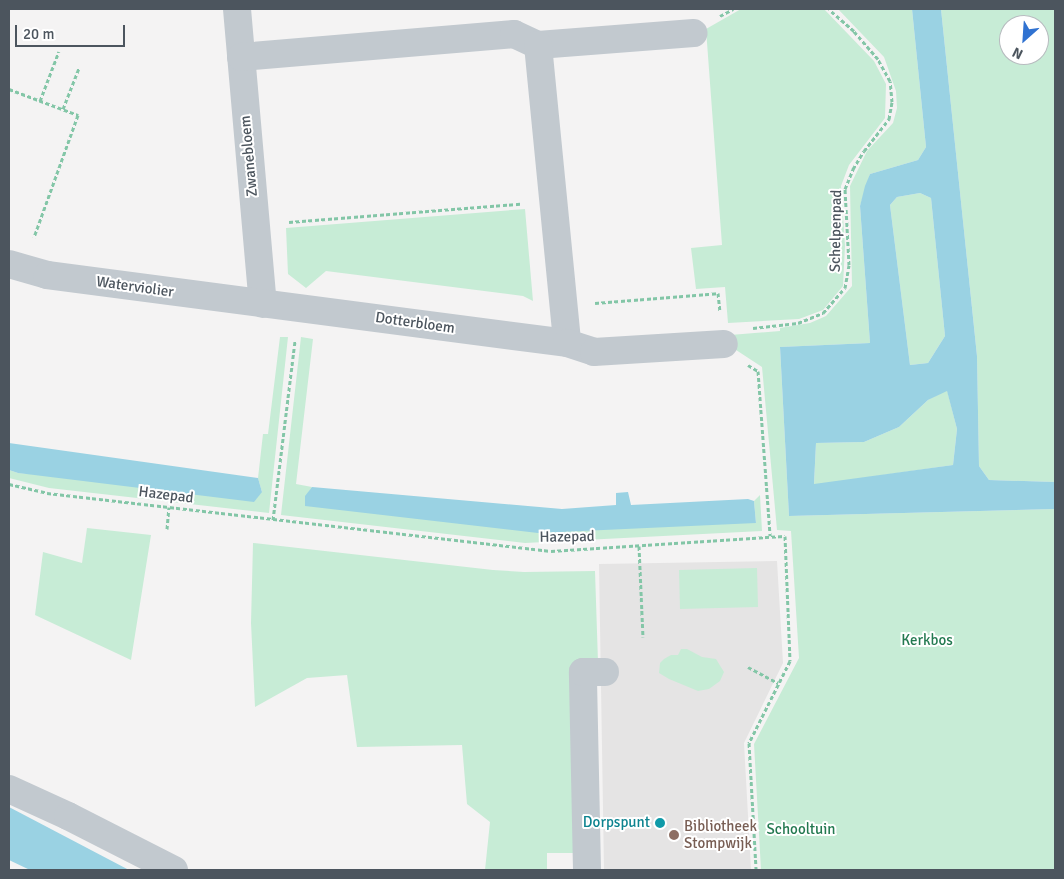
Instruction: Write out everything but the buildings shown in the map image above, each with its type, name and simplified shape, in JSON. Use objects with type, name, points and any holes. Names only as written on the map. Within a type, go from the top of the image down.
[{"type":"street","name":"Zwanebloem","points":[[237,9],[263,304]]},
{"type":"street","points":[[241,58],[514,34],[538,45],[694,33]]},
{"type":"street","points":[[538,45],[567,343]]},
{"type":"street","name":"Waterviolier","points":[[16,267],[47,275],[263,304]]},
{"type":"street","name":"Dotterbloem","points":[[263,304],[567,343],[594,352],[724,344]]},
{"type":"street","points":[[587,870],[583,672],[605,672]]},
{"type":"street","points":[[9,789],[68,816],[174,870]]},
{"type":"path","name":"Schelpenpad","points":[[778,325],[798,323],[823,313],[845,288],[849,264],[845,189],[857,163],[889,119],[892,102],[890,82],[878,59],[854,31],[829,9]]},
{"type":"path","points":[[40,100],[59,51]]},
{"type":"path","points":[[63,109],[79,68]]},
{"type":"path","points":[[9,89],[78,115],[16,267]]},
{"type":"path","points":[[255,224],[553,201]]},
{"type":"path","points":[[563,306],[718,293],[724,344],[730,355],[758,371],[770,536],[785,536],[790,661],[749,743],[756,870]]},
{"type":"path","points":[[273,520],[299,308]]},
{"type":"path","name":"Hazepad","points":[[9,484],[48,493],[551,551],[770,536]]},
{"type":"path","points":[[167,529],[169,507]]},
{"type":"path","points":[[639,546],[643,637]]},
{"type":"path","points":[[748,667],[778,684]]},
{"type":"shaded area","points":[[777,561],[783,663],[744,743],[751,870],[604,870],[599,564]]},
{"type":"green space","points":[[741,9],[824,9],[874,61],[886,84],[885,118],[849,165],[841,186],[845,246],[843,286],[823,310],[799,319],[728,323],[725,287],[696,289],[691,248],[722,245],[706,29]]},
{"type":"green space","name":"Kerkbos","points":[[838,9],[912,9],[926,147],[918,160],[870,174],[860,206],[870,343],[780,347],[789,516],[1055,509],[1055,870],[761,870],[754,744],[799,658],[791,531],[777,530],[762,367],[730,346],[730,335],[780,331],[780,328],[810,323],[826,316],[852,286],[850,186],[867,151],[893,123],[897,108],[896,91],[884,57]]},
{"type":"green space","points":[[941,9],[1055,9],[1055,482],[989,480],[979,466],[977,356]]},
{"type":"green space","points":[[920,193],[931,198],[945,336],[928,363],[910,365],[890,205],[897,197]]},
{"type":"green space","points":[[525,209],[533,301],[523,296],[326,271],[306,288],[288,274],[286,228]]},
{"type":"green space","points":[[280,337],[288,337],[269,513],[49,488],[9,478],[9,470],[18,473],[262,492],[258,478],[263,434],[268,434]]},
{"type":"green space","points":[[301,337],[313,339],[296,484],[312,487],[306,496],[756,523],[754,501],[760,495],[762,531],[525,543],[281,515]]},
{"type":"green space","points":[[947,390],[957,429],[953,465],[814,485],[816,443],[864,442],[899,427],[928,400]]},
{"type":"green space","points":[[87,528],[151,535],[131,660],[35,615],[43,552],[82,563]]},
{"type":"green space","points":[[253,543],[493,570],[524,572],[595,571],[598,662],[579,853],[547,853],[547,870],[485,870],[490,822],[467,804],[462,745],[357,747],[347,675],[307,678],[255,707],[251,623]]},
{"type":"green space","points":[[757,568],[758,607],[680,609],[679,570]]},
{"type":"green space","points":[[681,649],[687,649],[702,657],[716,659],[724,672],[720,681],[709,689],[698,691],[659,673],[660,663],[671,655],[678,655]]},
{"type":"water","points":[[912,9],[941,9],[977,356],[979,466],[989,480],[1055,482],[1055,509],[789,516],[780,347],[870,343],[860,206],[865,186],[870,174],[918,160],[926,147]],"holes":[[[920,193],[931,198],[945,336],[928,363],[910,365],[890,205],[897,197]],[[947,391],[957,429],[953,465],[814,484],[816,443],[864,442],[899,427],[928,400]]]},
{"type":"water","points":[[9,443],[258,478],[262,492],[254,502],[18,473],[9,470]]},
{"type":"water","points":[[312,487],[562,509],[616,505],[616,493],[628,492],[631,505],[748,499],[754,501],[756,523],[538,533],[305,506],[305,496]]},
{"type":"water","points":[[9,807],[129,870],[30,870],[9,860]]},
{"type":"place","name":"Dorpspunt","points":[[660,823]]},
{"type":"place","name":"Bibliotheek Stompwijk","points":[[674,835]]},
{"type":"park label","name":"Schooltuin","points":[[801,830]]}]
